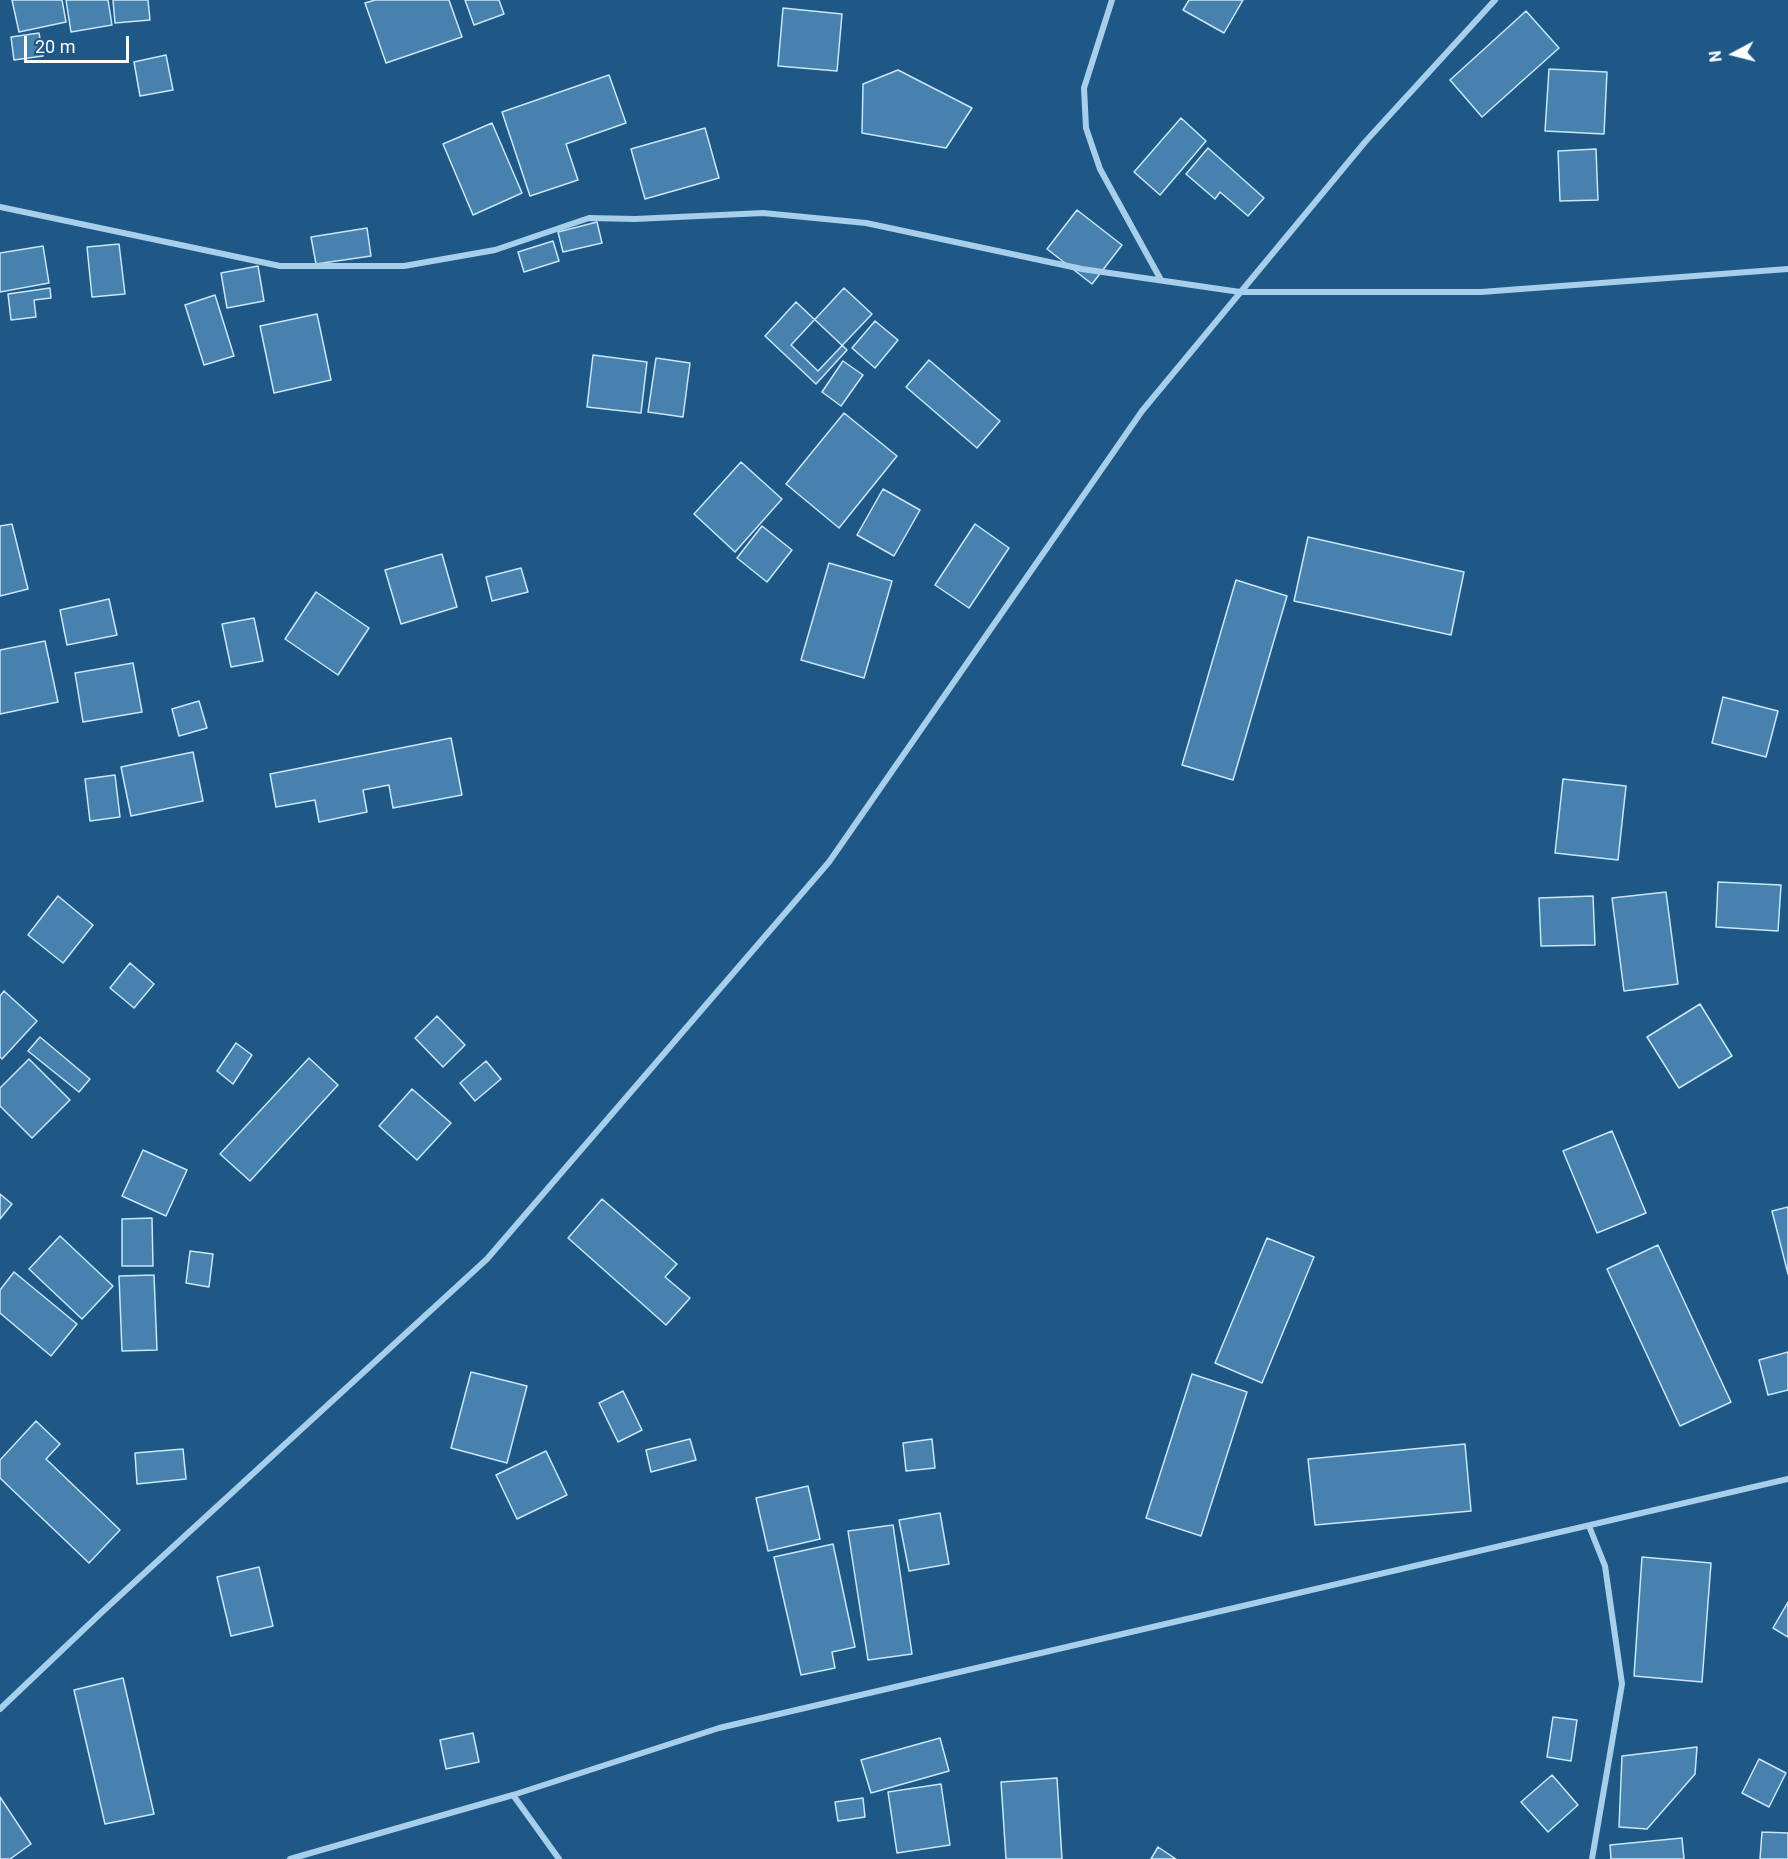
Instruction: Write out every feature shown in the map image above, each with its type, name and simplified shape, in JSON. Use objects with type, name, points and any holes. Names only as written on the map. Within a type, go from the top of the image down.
[{"type":"street","points":[[1112,0],[1084,88],[1086,128],[1100,170],[1161,280]]},
{"type":"street","points":[[0,1709],[102,1612],[487,1259],[829,862],[1142,411],[1365,142],[1495,0]]},
{"type":"street","points":[[0,207],[280,266],[404,266],[495,250],[589,218],[635,219],[763,213],[866,223],[1082,269],[1240,292],[1481,292],[1788,269]]},
{"type":"street","points":[[290,1859],[513,1795],[719,1728],[1788,1479]]},
{"type":"street","points":[[1589,1526],[1605,1566],[1622,1684],[1592,1859]]},
{"type":"street","points":[[513,1795],[559,1859]]},
{"type":"building","points":[[12,0],[62,0],[66,22],[19,32]]},
{"type":"building","points":[[66,0],[108,0],[112,25],[71,32]]},
{"type":"building","points":[[113,0],[148,0],[150,20],[115,23]]},
{"type":"building","points":[[375,0],[449,0],[462,37],[386,63],[365,3]]},
{"type":"building","points":[[465,0],[499,0],[504,14],[474,25]]},
{"type":"building","points":[[1189,0],[1243,0],[1224,33],[1183,10]]},
{"type":"building","points":[[783,8],[842,14],[837,71],[778,66]]},
{"type":"building","points":[[1526,11],[1559,48],[1482,117],[1450,80]]},
{"type":"building","points":[[39,33],[43,56],[14,60],[11,37]]},
{"type":"building","points":[[166,55],[173,90],[140,96],[134,62]]},
{"type":"building","points":[[1549,69],[1607,72],[1604,134],[1545,131]]},
{"type":"building","points":[[898,70],[972,108],[946,148],[862,133],[863,84]]},
{"type":"building","points":[[609,75],[626,123],[566,144],[578,180],[530,196],[502,112]]},
{"type":"building","points":[[1181,118],[1206,141],[1160,195],[1134,172]]},
{"type":"building","points":[[492,123],[522,193],[473,215],[443,144]]},
{"type":"building","points":[[705,128],[719,178],[645,199],[631,149]]},
{"type":"building","points":[[1208,148],[1264,198],[1248,216],[1220,192],[1215,199],[1186,174]]},
{"type":"building","points":[[1596,149],[1598,200],[1560,201],[1558,151]]},
{"type":"building","points":[[1077,210],[1122,245],[1092,284],[1047,249]]},
{"type":"building","points":[[597,222],[602,243],[563,252],[558,232]]},
{"type":"building","points":[[367,228],[371,256],[316,264],[311,237]]},
{"type":"building","points":[[553,241],[559,261],[524,272],[518,252]]},
{"type":"building","points":[[119,244],[125,294],[92,297],[87,247]]},
{"type":"building","points":[[43,246],[49,283],[0,292],[0,253]]},
{"type":"building","points":[[258,266],[264,301],[227,308],[221,273]]},
{"type":"building","points":[[50,288],[51,298],[34,300],[36,317],[11,320],[8,294]]},
{"type":"building","points":[[844,288],[872,314],[818,371],[791,345]]},
{"type":"building","points":[[215,295],[234,356],[204,365],[185,305]]},
{"type":"building","points":[[796,302],[847,350],[816,384],[765,336]]},
{"type":"building","points":[[317,314],[331,380],[274,393],[260,326]]},
{"type":"building","points":[[875,321],[898,340],[875,368],[852,348]]},
{"type":"building","points":[[593,355],[647,362],[641,413],[587,407]]},
{"type":"building","points":[[656,358],[690,363],[683,417],[648,412]]},
{"type":"building","points":[[929,360],[1000,421],[977,448],[906,387]]},
{"type":"building","points":[[843,361],[863,375],[841,406],[822,392]]},
{"type":"building","points":[[844,413],[897,456],[839,528],[786,484]]},
{"type":"building","points":[[741,462],[782,499],[735,552],[694,514]]},
{"type":"building","points":[[883,489],[920,510],[894,556],[857,535]]},
{"type":"building","points":[[12,524],[28,589],[0,596],[0,526]]},
{"type":"building","points":[[975,524],[1009,548],[969,608],[935,585]]},
{"type":"building","points":[[762,526],[792,550],[767,582],[737,558]]},
{"type":"building","points":[[1308,537],[1464,572],[1451,635],[1294,601]]},
{"type":"building","points":[[442,554],[457,607],[401,624],[385,570]]},
{"type":"building","points":[[829,563],[892,581],[864,678],[801,660]]},
{"type":"building","points":[[521,568],[528,592],[492,601],[486,577]]},
{"type":"building","points":[[1236,580],[1287,596],[1233,780],[1182,765]]},
{"type":"building","points":[[316,592],[369,628],[338,675],[285,639]]},
{"type":"building","points":[[109,599],[117,635],[67,645],[60,610]]},
{"type":"building","points":[[254,618],[263,661],[231,667],[222,624]]},
{"type":"building","points":[[45,641],[58,702],[0,714],[0,650]]},
{"type":"building","points":[[133,663],[142,712],[83,722],[75,673]]},
{"type":"building","points":[[1723,697],[1778,711],[1766,757],[1712,743]]},
{"type":"building","points":[[199,701],[207,728],[179,736],[172,709]]},
{"type":"building","points":[[451,738],[462,795],[393,808],[389,785],[363,790],[367,812],[319,822],[315,800],[276,807],[270,774]]},
{"type":"building","points":[[193,752],[203,801],[131,816],[121,767]]},
{"type":"building","points":[[115,775],[120,817],[90,821],[85,779]]},
{"type":"building","points":[[1563,779],[1626,786],[1618,860],[1555,853]]},
{"type":"building","points":[[1718,882],[1781,885],[1778,931],[1716,927]]},
{"type":"building","points":[[1666,892],[1678,984],[1624,991],[1612,898]]},
{"type":"building","points":[[58,896],[93,925],[63,963],[28,935]]},
{"type":"building","points":[[1593,896],[1595,945],[1541,946],[1539,898]]},
{"type":"building","points":[[130,963],[154,984],[134,1008],[110,988]]},
{"type":"building","points":[[4,991],[37,1021],[2,1059],[0,1057],[0,996]]},
{"type":"building","points":[[1700,1004],[1732,1056],[1679,1088],[1647,1037]]},
{"type":"building","points":[[437,1016],[465,1045],[443,1067],[415,1038]]},
{"type":"building","points":[[40,1037],[90,1079],[79,1092],[28,1051]]},
{"type":"building","points":[[236,1043],[252,1055],[233,1084],[217,1071]]},
{"type":"building","points":[[309,1058],[338,1085],[250,1181],[220,1154]]},
{"type":"building","points":[[29,1059],[70,1100],[32,1138],[0,1106],[0,1088]]},
{"type":"building","points":[[486,1061],[501,1079],[475,1101],[460,1083]]},
{"type":"building","points":[[412,1089],[451,1123],[417,1160],[379,1126]]},
{"type":"building","points":[[1612,1131],[1646,1213],[1597,1233],[1563,1151]]},
{"type":"building","points":[[143,1150],[187,1170],[166,1216],[122,1196]]},
{"type":"building","points":[[0,1194],[12,1204],[0,1219]]},
{"type":"building","points":[[602,1199],[677,1264],[665,1277],[690,1298],[666,1325],[568,1238]]},
{"type":"building","points":[[1788,1207],[1788,1274],[1772,1211]]},
{"type":"building","points":[[152,1218],[153,1266],[122,1266],[122,1219]]},
{"type":"building","points":[[60,1236],[113,1286],[82,1319],[29,1269]]},
{"type":"building","points":[[1267,1238],[1314,1257],[1262,1383],[1215,1363]]},
{"type":"building","points":[[1658,1245],[1731,1402],[1680,1426],[1607,1269]]},
{"type":"building","points":[[190,1251],[213,1254],[209,1287],[186,1283]]},
{"type":"building","points":[[14,1272],[77,1324],[51,1356],[0,1313],[0,1290]]},
{"type":"building","points":[[154,1275],[157,1350],[122,1351],[119,1276]]},
{"type":"building","points":[[1788,1352],[1788,1390],[1768,1395],[1759,1360]]},
{"type":"building","points":[[471,1372],[527,1386],[507,1463],[451,1448]]},
{"type":"building","points":[[1192,1374],[1247,1392],[1201,1536],[1146,1518]]},
{"type":"building","points":[[623,1391],[642,1430],[618,1442],[599,1403]]},
{"type":"building","points":[[36,1421],[60,1444],[46,1459],[120,1530],[89,1563],[0,1478],[0,1460]]},
{"type":"building","points":[[690,1439],[696,1460],[651,1472],[646,1450]]},
{"type":"building","points":[[932,1439],[935,1468],[906,1471],[903,1443]]},
{"type":"building","points":[[1465,1444],[1471,1511],[1315,1525],[1308,1459]]},
{"type":"building","points":[[183,1449],[186,1479],[137,1484],[135,1453]]},
{"type":"building","points":[[546,1451],[567,1495],[517,1519],[496,1475]]},
{"type":"building","points":[[808,1486],[820,1539],[768,1551],[756,1498]]},
{"type":"building","points":[[940,1513],[949,1564],[909,1571],[899,1520]]},
{"type":"building","points":[[893,1525],[912,1654],[868,1660],[848,1531]]},
{"type":"building","points":[[833,1544],[855,1647],[832,1652],[835,1668],[801,1675],[774,1557]]},
{"type":"building","points":[[1642,1557],[1711,1563],[1702,1682],[1634,1676]]},
{"type":"building","points":[[259,1567],[273,1626],[231,1636],[217,1577]]},
{"type":"building","points":[[1788,1602],[1788,1637],[1773,1628]]},
{"type":"building","points":[[123,1678],[154,1814],[105,1824],[74,1690]]},
{"type":"building","points":[[1553,1717],[1577,1720],[1571,1761],[1547,1757]]},
{"type":"building","points":[[473,1733],[479,1762],[446,1769],[440,1740]]},
{"type":"building","points":[[940,1738],[949,1771],[871,1793],[861,1760]]},
{"type":"building","points":[[1697,1747],[1695,1774],[1647,1829],[1619,1827],[1622,1756]]},
{"type":"building","points":[[1759,1759],[1786,1773],[1769,1807],[1742,1793]]},
{"type":"building","points":[[1552,1775],[1578,1805],[1548,1832],[1521,1802]]},
{"type":"building","points":[[1057,1778],[1062,1859],[1006,1859],[1001,1782]]},
{"type":"building","points":[[941,1784],[950,1845],[897,1853],[888,1792]]},
{"type":"building","points":[[0,1797],[31,1844],[10,1859],[0,1859]]},
{"type":"building","points":[[863,1798],[865,1817],[838,1821],[835,1802]]},
{"type":"building","points":[[1762,1832],[1788,1833],[1788,1859],[1760,1859]]},
{"type":"building","points":[[1682,1838],[1684,1859],[1611,1859],[1610,1845]]},
{"type":"building","points":[[1158,1847],[1176,1859],[1151,1859]]}]
